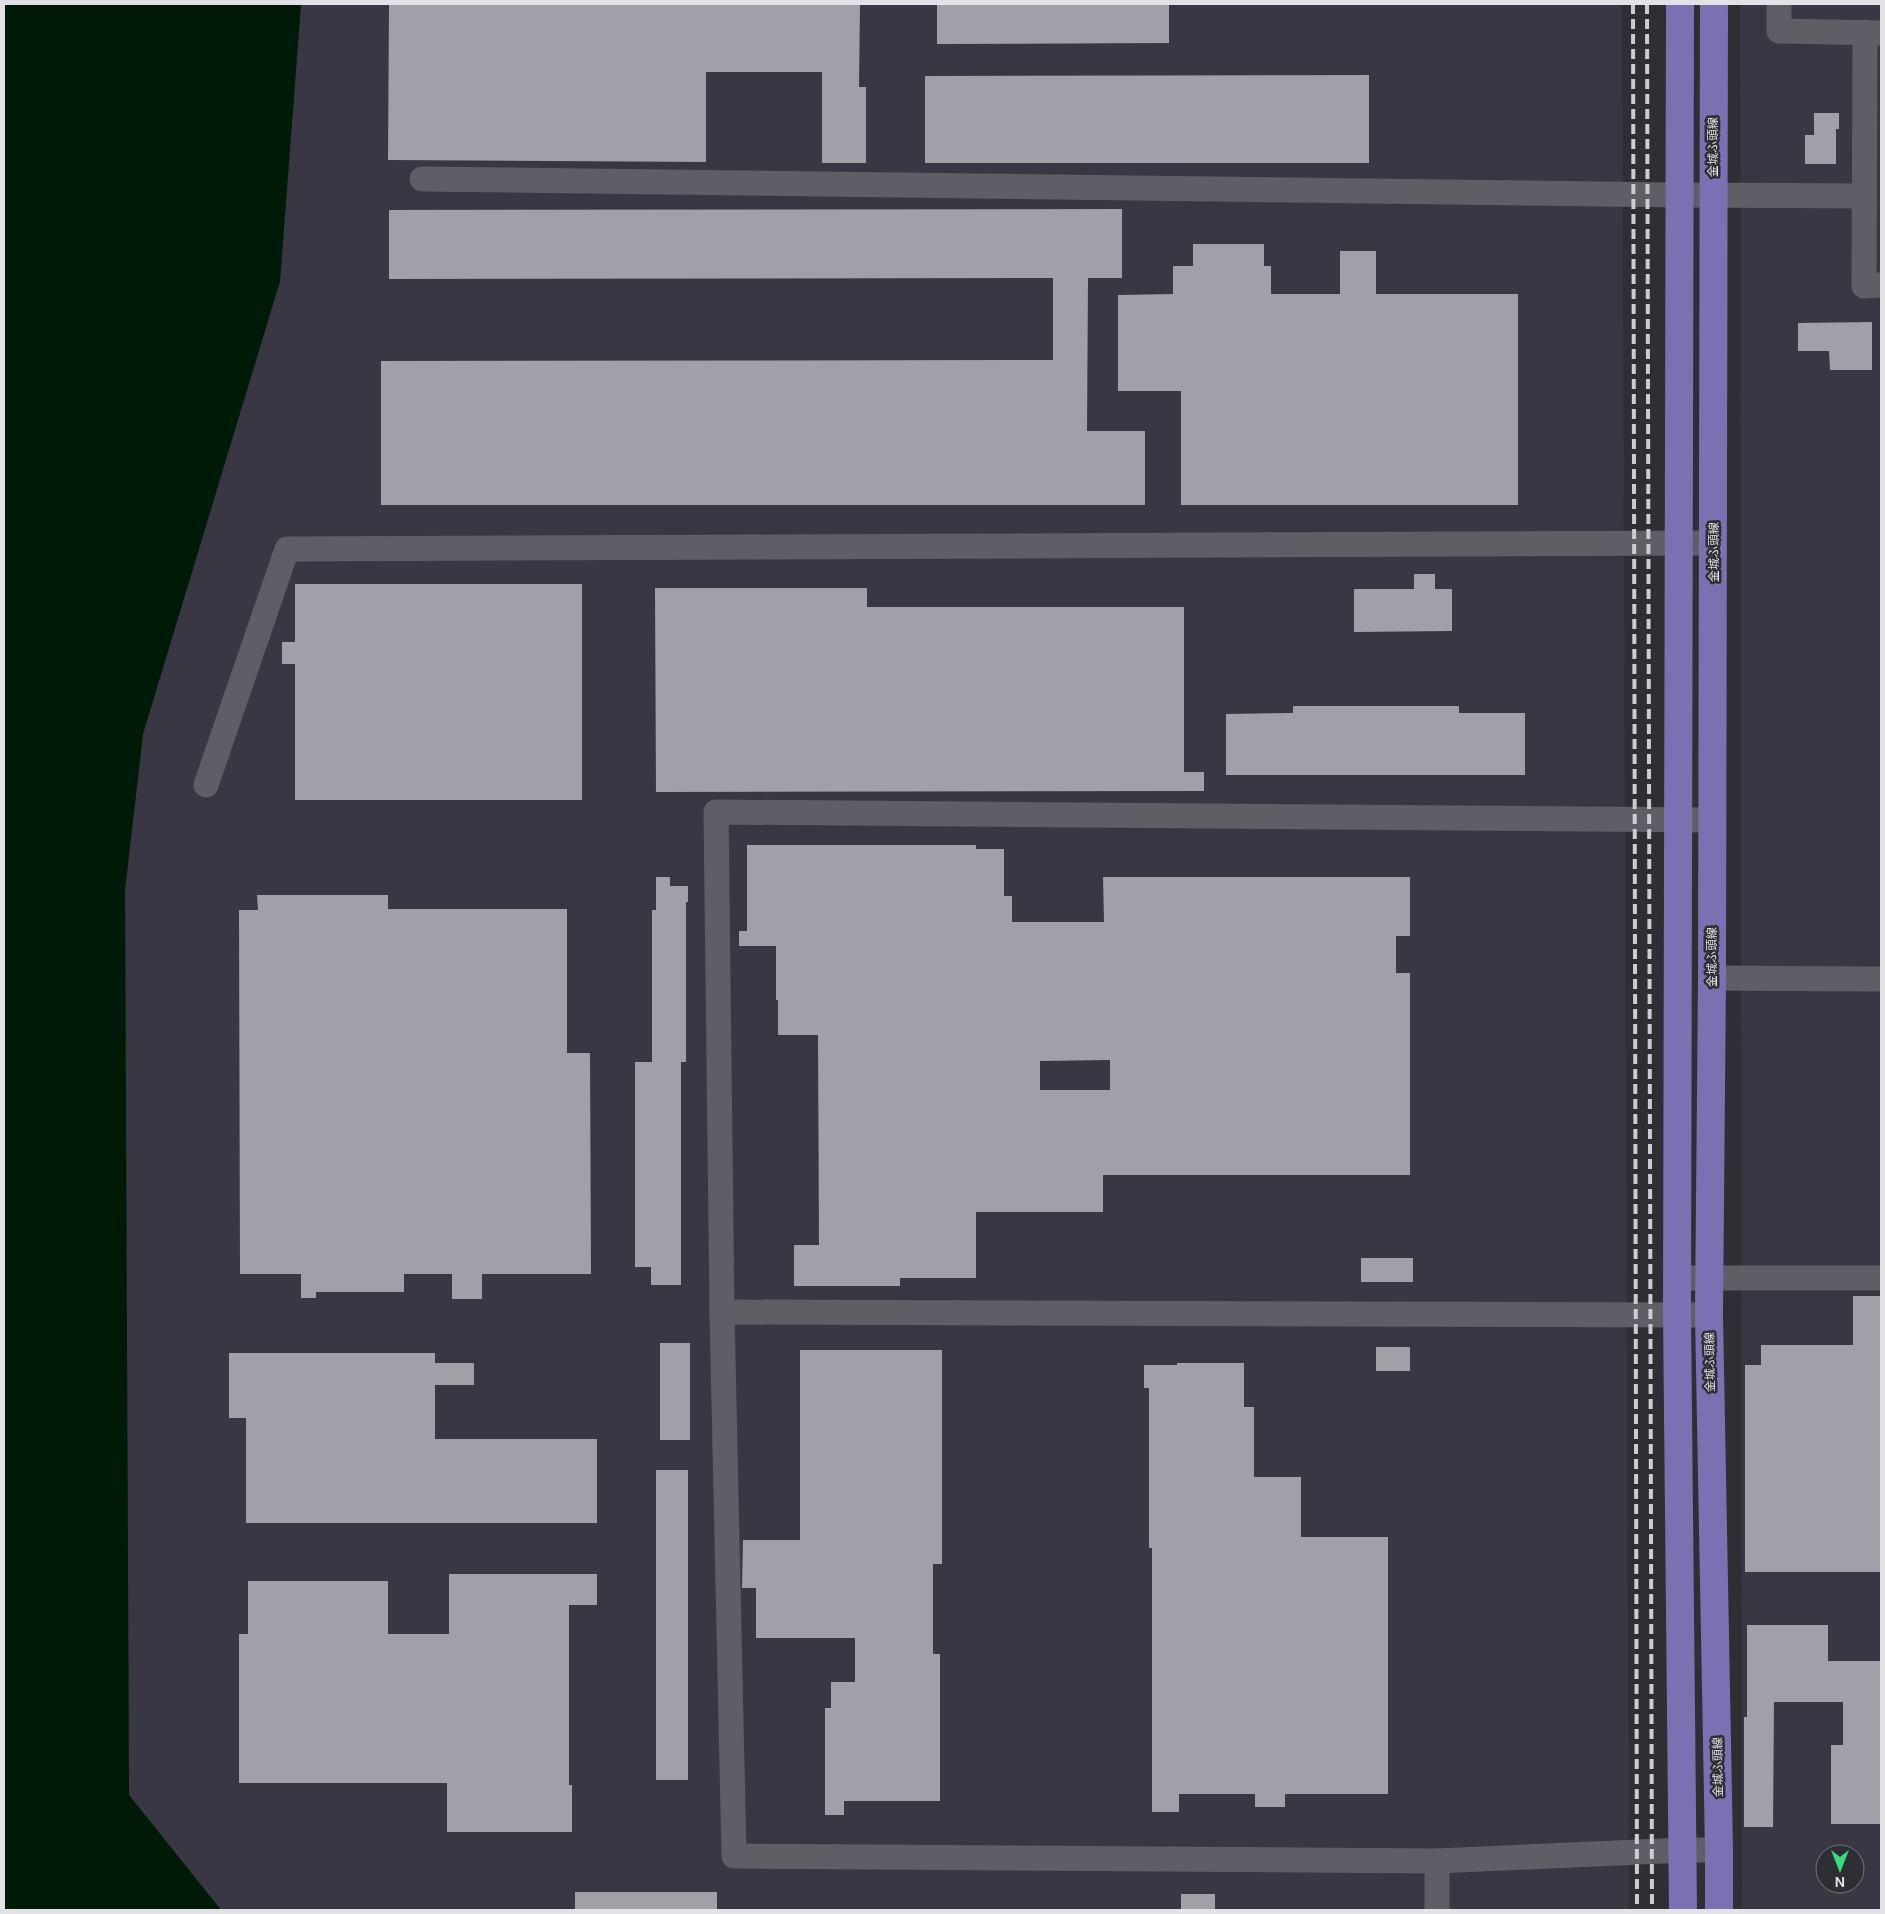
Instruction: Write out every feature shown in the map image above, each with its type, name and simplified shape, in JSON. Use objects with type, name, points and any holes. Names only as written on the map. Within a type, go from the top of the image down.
[{"type":"main road","points":[[1680,4],[1679,543],[1676,818],[1676,1314],[1684,1910]]},
{"type":"main road","name":"金城ふ頭線","points":[[1714,4],[1714,543],[1709,1315],[1719,1910]]},
{"type":"street","points":[[1779,4],[1779,32],[1873,32],[1864,196],[1864,286],[1881,286]]},
{"type":"street","points":[[422,179],[1864,196]]},
{"type":"street","points":[[206,785],[287,549],[1714,543]]},
{"type":"street","points":[[1711,820],[1676,818],[716,812],[722,1312],[734,1856],[1437,1861],[1719,1850]]},
{"type":"street","points":[[1712,978],[1881,978]]},
{"type":"street","points":[[1677,1278],[1881,1278]]},
{"type":"street","points":[[722,1312],[1709,1315]]},
{"type":"street","points":[[1437,1861],[1437,1910]]},
{"type":"shaded area","points":[[4,4],[301,4],[280,281],[143,734],[125,890],[129,1795],[221,1910],[4,1910]]},
{"type":"shaded area","points":[[301,4],[1622,4],[1629,1910],[221,1910],[129,1795],[125,890],[143,734],[280,281]]},
{"type":"shaded area","points":[[1740,4],[1881,4],[1881,1910],[1742,1910]]},
{"type":"building","points":[[389,4],[860,4],[859,87],[866,87],[866,163],[822,163],[822,72],[706,72],[706,162],[388,160]]},
{"type":"building","points":[[937,4],[1169,4],[1169,43],[937,44]]},
{"type":"building","points":[[1369,75],[1369,163],[925,163],[925,76]]},
{"type":"building","points":[[1814,113],[1839,113],[1839,129],[1836,129],[1836,164],[1805,164],[1805,135],[1814,135]]},
{"type":"building","points":[[1122,209],[1122,278],[1088,278],[1087,431],[1145,431],[1145,505],[381,505],[381,361],[1053,360],[1053,278],[389,279],[389,210]]},
{"type":"building","points":[[1193,244],[1264,244],[1264,266],[1271,266],[1271,294],[1340,294],[1340,251],[1376,251],[1376,294],[1518,294],[1518,505],[1181,505],[1181,391],[1118,391],[1118,295],[1173,294],[1173,266],[1193,266]]},
{"type":"building","points":[[1872,322],[1872,370],[1830,370],[1829,351],[1798,351],[1798,323]]},
{"type":"building","points":[[1414,574],[1435,574],[1435,589],[1452,589],[1452,631],[1354,632],[1354,589],[1414,589]]},
{"type":"building","points":[[295,584],[582,584],[582,800],[295,800],[295,664],[282,664],[282,642],[295,642]]},
{"type":"building","points":[[655,588],[867,588],[867,607],[1184,607],[1184,772],[1204,772],[1204,791],[656,792]]},
{"type":"building","points":[[1293,706],[1459,706],[1459,713],[1525,713],[1525,775],[1226,775],[1226,714],[1293,713]]},
{"type":"building","points":[[747,845],[976,845],[976,849],[1004,849],[1004,896],[1012,896],[1012,922],[1104,922],[1103,877],[1410,877],[1410,936],[1396,936],[1396,973],[1410,973],[1410,1175],[1103,1175],[1103,1212],[976,1212],[976,1278],[900,1278],[900,1286],[794,1286],[794,1245],[819,1245],[818,1035],[778,1035],[776,946],[739,946],[739,931],[747,931]],"holes":[[[1110,1060],[1110,1090],[1040,1090],[1040,1061]]]},
{"type":"building","points":[[656,877],[670,877],[670,886],[688,886],[688,902],[686,902],[686,1062],[681,1062],[681,1285],[651,1285],[651,1267],[635,1267],[635,1062],[652,1062],[652,910],[656,910]]},
{"type":"building","points":[[257,895],[388,895],[388,909],[567,909],[567,1053],[590,1053],[591,1274],[482,1274],[482,1299],[452,1299],[452,1274],[404,1274],[404,1292],[316,1292],[316,1298],[301,1298],[301,1274],[240,1274],[239,910],[258,910]]},
{"type":"building","points":[[1361,1258],[1413,1258],[1413,1282],[1361,1282]]},
{"type":"building","points":[[1853,1296],[1881,1296],[1881,1572],[1745,1572],[1745,1365],[1761,1365],[1761,1345],[1853,1345]]},
{"type":"building","points":[[660,1343],[690,1343],[690,1440],[660,1440]]},
{"type":"building","points":[[1376,1347],[1410,1347],[1410,1371],[1376,1371]]},
{"type":"building","points":[[800,1350],[942,1350],[942,1564],[933,1564],[933,1654],[940,1654],[940,1801],[844,1801],[844,1815],[825,1815],[825,1708],[831,1708],[831,1682],[855,1682],[855,1638],[756,1638],[756,1588],[742,1588],[743,1540],[800,1540]]},
{"type":"building","points":[[229,1353],[435,1353],[435,1363],[474,1363],[474,1385],[435,1385],[435,1439],[597,1439],[597,1523],[246,1523],[246,1418],[229,1418]]},
{"type":"building","points":[[1177,1363],[1244,1363],[1244,1407],[1254,1407],[1254,1477],[1301,1477],[1301,1537],[1388,1537],[1388,1794],[1285,1794],[1285,1807],[1255,1807],[1255,1794],[1179,1794],[1179,1812],[1152,1812],[1152,1548],[1149,1548],[1149,1388],[1144,1388],[1144,1365],[1177,1365]]},
{"type":"building","points":[[656,1470],[688,1470],[688,1780],[656,1780]]},
{"type":"building","points":[[449,1574],[597,1574],[597,1605],[569,1605],[569,1785],[572,1785],[572,1832],[447,1832],[447,1783],[239,1783],[239,1634],[248,1634],[248,1581],[388,1581],[388,1634],[449,1634]]},
{"type":"building","points":[[1747,1625],[1828,1625],[1828,1661],[1881,1661],[1881,1824],[1831,1824],[1831,1745],[1843,1745],[1843,1702],[1774,1702],[1773,1827],[1744,1827],[1744,1717],[1747,1717]]},
{"type":"building","points":[[575,1892],[717,1892],[717,1910],[575,1910]]},
{"type":"building","points":[[1181,1894],[1215,1894],[1215,1910],[1181,1910]]},
{"type":"railway","points":[[1633,4],[1637,1910]]},
{"type":"railway","points":[[1647,4],[1652,1910]]}]
